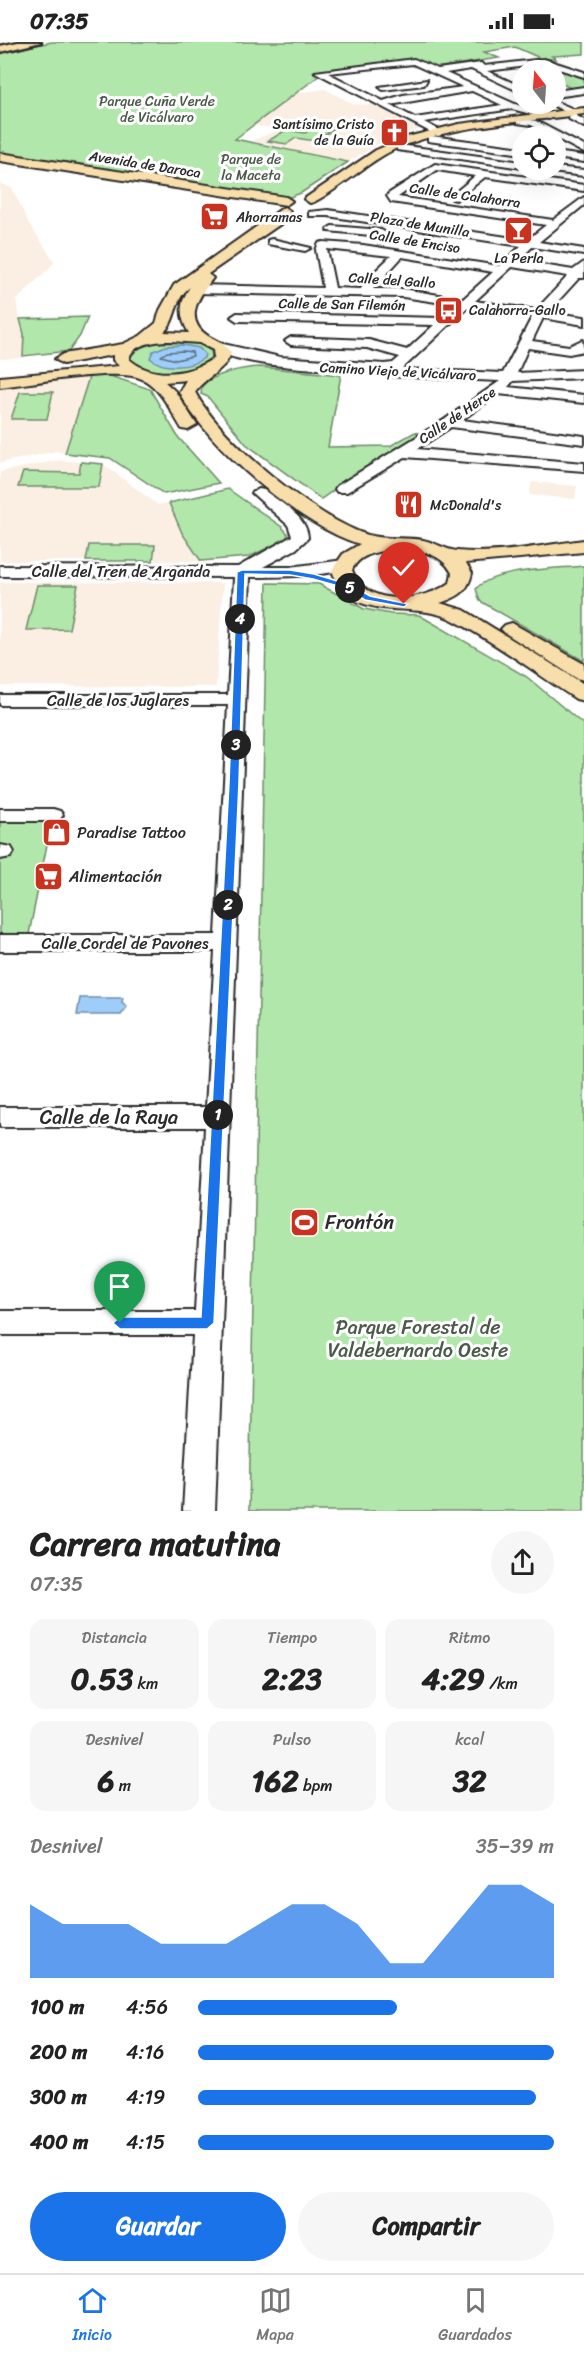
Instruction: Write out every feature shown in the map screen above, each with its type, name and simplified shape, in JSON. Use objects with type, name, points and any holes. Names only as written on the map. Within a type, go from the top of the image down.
[{"type":"highway","points":[[0,49],[35,42]]},
{"type":"main road","points":[[0,366],[88,356],[126,348],[146,339],[163,324],[167,310],[179,288],[293,210],[320,203],[394,148],[438,136],[549,116],[579,114]]},
{"type":"main road","points":[[438,136],[533,123],[579,114]]},
{"type":"main road","name":"Avenida de Daroca","points":[[0,157],[293,210]]},
{"type":"main road","name":"Avenida de Daroca","points":[[0,162],[293,210]]},
{"type":"main road","points":[[320,203],[293,210],[281,226],[203,280],[196,289],[187,309],[187,317],[194,332],[202,339],[219,347],[223,353],[221,360],[195,379],[187,392],[208,426],[229,448],[279,488],[353,536],[390,544],[422,546],[450,557],[491,556],[584,546]]},
{"type":"main road","points":[[146,339],[171,336],[202,339]]},
{"type":"main road","points":[[126,348],[121,354],[121,360],[169,394],[191,429],[210,451],[259,493],[336,542],[346,562]]},
{"type":"main road","points":[[0,382],[98,371],[186,375],[211,368]]},
{"type":"main road","points":[[390,544],[365,549],[346,562],[342,576],[348,587],[376,601],[413,604],[457,614],[584,694]]},
{"type":"main road","points":[[450,557],[460,568],[461,594],[473,606],[584,673]]},
{"type":"main road","points":[[413,604],[441,598],[460,584],[498,567],[584,558]]},
{"type":"street","points":[[473,88],[377,103],[358,101],[343,93],[354,89],[319,72],[414,61],[450,78],[473,88],[493,97],[512,106]]},
{"type":"street","points":[[374,79],[544,61],[584,75]]},
{"type":"street","points":[[503,66],[512,71]]},
{"type":"street","points":[[475,67],[512,85]]},
{"type":"street","points":[[383,87],[450,78]]},
{"type":"street","points":[[500,80],[512,78]]},
{"type":"street","points":[[342,83],[363,80]]},
{"type":"street","points":[[566,92],[584,90]]},
{"type":"street","points":[[472,100],[493,97]]},
{"type":"street","points":[[377,103],[438,136],[512,149]]},
{"type":"street","points":[[413,121],[512,106]]},
{"type":"street","points":[[400,115],[410,111]]},
{"type":"street","points":[[542,114],[549,116]]},
{"type":"street","points":[[579,114],[584,124]]},
{"type":"street","points":[[520,121],[537,126]]},
{"type":"street","points":[[566,142],[584,150]]},
{"type":"street","points":[[489,146],[512,143]]},
{"type":"street","points":[[394,148],[512,164]]},
{"type":"street","points":[[566,157],[584,159]]},
{"type":"street","name":"Calle de Calahorra","points":[[456,196],[478,173],[485,160]]},
{"type":"street","name":"Calle de Calahorra","points":[[555,223],[392,198],[431,168],[584,190]]},
{"type":"street","points":[[566,171],[584,173]]},
{"type":"street","name":"Calle de Calahorra","points":[[566,213],[568,204],[584,190]]},
{"type":"street","name":"Calle de Calahorra","points":[[407,359],[532,242],[584,200]]},
{"type":"street","name":"Avenida de Daroca","points":[[320,203],[584,251]]},
{"type":"street","name":"Avenida de Daroca","points":[[293,210],[532,242]]},
{"type":"street","points":[[566,213],[584,215]]},
{"type":"street","points":[[329,290],[323,248],[344,218]]},
{"type":"street","name":"Plaza de Munilla","points":[[335,231],[354,233],[359,230],[438,242]]},
{"type":"street","points":[[272,242],[304,248]]},
{"type":"street","name":"Calle de Enciso","points":[[323,248],[367,249],[506,266]]},
{"type":"street","points":[[357,261],[367,249]]},
{"type":"street","points":[[367,289],[368,284],[398,256]]},
{"type":"street","points":[[428,258],[417,268],[457,275]]},
{"type":"street","points":[[537,258],[582,270]]},
{"type":"street","points":[[506,266],[582,270]]},
{"type":"street","name":"Calle de Herce","points":[[342,489],[449,423],[497,390],[507,377],[539,314],[582,270]]},
{"type":"street","points":[[565,285],[584,288]]},
{"type":"street","name":"Calle del Gallo","points":[[196,289],[403,293],[468,301],[584,321]]},
{"type":"street","name":"Calle de San Filemón","points":[[237,317],[446,322]]},
{"type":"street","points":[[286,340],[369,344],[407,359],[405,369],[416,373]]},
{"type":"street","points":[[524,344],[569,350],[580,348],[582,344]]},
{"type":"street","name":"Camino Viejo de Vicálvaro","points":[[219,347],[250,356],[280,361],[385,368],[407,359]]},
{"type":"street","name":"Camino Viejo de Vicálvaro","points":[[211,368],[257,362],[507,377],[584,374]]},
{"type":"street","points":[[497,390],[584,399]]},
{"type":"street","points":[[449,423],[584,440]]},
{"type":"street","points":[[402,452],[584,467]]},
{"type":"street","name":"Calle del Tren de Arganda","points":[[242,572],[290,546],[300,538],[300,531],[294,522],[259,493]]},
{"type":"street","name":"Calle del Tren de Arganda","points":[[0,571],[290,572],[346,562]]},
{"type":"street","points":[[199,1511],[242,572]]},
{"type":"street","name":"Calle del Tren de Arganda","points":[[290,572],[348,587]]},
{"type":"street","name":"Calle de los Juglares","points":[[0,700],[237,700]]},
{"type":"street","points":[[0,815],[53,815]]},
{"type":"street","name":"Calle Cordel de Pavones","points":[[0,943],[226,943]]},
{"type":"street","name":"Calle de la Raya","points":[[0,1117],[218,1117]]},
{"type":"street","points":[[0,1323],[207,1323]]},
{"type":"shaded area","points":[[325,89],[353,104],[373,105],[421,129],[385,140],[348,162],[251,141],[284,128],[252,126],[297,93]]},
{"type":"shaded area","points":[[0,183],[12,188],[29,224],[55,262],[16,301],[23,334],[23,358],[0,359]]},
{"type":"shaded area","points":[[89,377],[65,453],[56,451],[0,463],[0,387]]},
{"type":"shaded area","points":[[59,460],[103,464],[158,505],[169,503],[182,533],[201,561],[0,561],[0,472]]},
{"type":"shaded area","points":[[532,482],[577,486],[575,499],[529,495]]},
{"type":"shaded area","points":[[0,582],[223,583],[216,687],[0,686]]},
{"type":"green space","name":"Parque Cuña Verde de Vicálvaro","points":[[52,42],[584,42],[584,54],[542,59],[515,47],[484,52],[499,58],[435,68],[417,60],[314,72],[320,75],[235,139],[348,162],[301,193],[290,197],[0,155],[0,52]]},
{"type":"green space","points":[[566,71],[584,78],[584,88],[576,90],[566,86]]},
{"type":"green space","points":[[315,127],[334,129],[315,141],[296,138],[287,144],[268,141],[286,130],[305,133]]},
{"type":"green space","points":[[88,317],[80,336],[69,351],[23,356],[24,334],[20,319]]},
{"type":"green space","points":[[161,340],[198,343],[211,351],[212,356],[195,368],[169,372],[144,369],[134,364],[128,357],[137,346]]},
{"type":"green space","points":[[260,367],[341,375],[328,447],[390,446],[415,432],[423,434],[361,471],[321,499],[246,444],[208,397],[201,394],[202,384],[216,377],[237,370]]},
{"type":"green space","points":[[107,375],[150,389],[178,437],[219,483],[164,494],[110,458],[65,453],[89,377]]},
{"type":"green space","points":[[20,392],[53,392],[47,419],[11,419]]},
{"type":"green space","points":[[81,462],[103,464],[99,487],[18,487],[23,472],[79,473]]},
{"type":"green space","points":[[228,489],[282,527],[288,534],[286,539],[249,557],[201,561],[182,533],[169,503]]},
{"type":"green space","points":[[89,545],[155,545],[153,561],[86,561]]},
{"type":"green space","points":[[584,566],[584,661],[480,601],[476,589],[484,582],[510,574]]},
{"type":"green space","name":"Parque Forestal de Valdebernardo Oeste","points":[[267,583],[319,584],[364,609],[391,614],[419,615],[527,677],[584,725],[584,1511],[249,1511]]},
{"type":"green space","points":[[37,585],[78,585],[69,629],[26,630]]},
{"type":"green space","points":[[0,820],[52,820],[29,934],[0,934]]},
{"type":"water","points":[[183,345],[199,348],[205,354],[204,358],[184,366],[169,366],[150,358],[153,351],[166,346]]},
{"type":"water","points":[[80,998],[123,998],[122,1002],[127,1007],[121,1015],[77,1015]]},
{"type":"place","name":"Santísimo Cristo de la Guía","points":[[395,132]]},
{"type":"place","name":"Ahorramas","points":[[215,217]]},
{"type":"place","name":"La Perla","points":[[519,231]]},
{"type":"place","name":"Calahorra-Gallo","points":[[448,310]]},
{"type":"place","name":"McDonald's","points":[[409,505]]},
{"type":"place","name":"Paradise Tattoo","points":[[56,832]]},
{"type":"place","name":"Alimentación","points":[[48,876]]},
{"type":"place","name":"Frontón","points":[[304,1222]]},
{"type":"route","points":[[120,1323],[207,1323],[234,783],[242,572],[290,572],[335,582],[368,598],[385,603],[404,604]]},
{"type":"park label","name":"Parque de la Maceta","points":[[251,168]]}]
